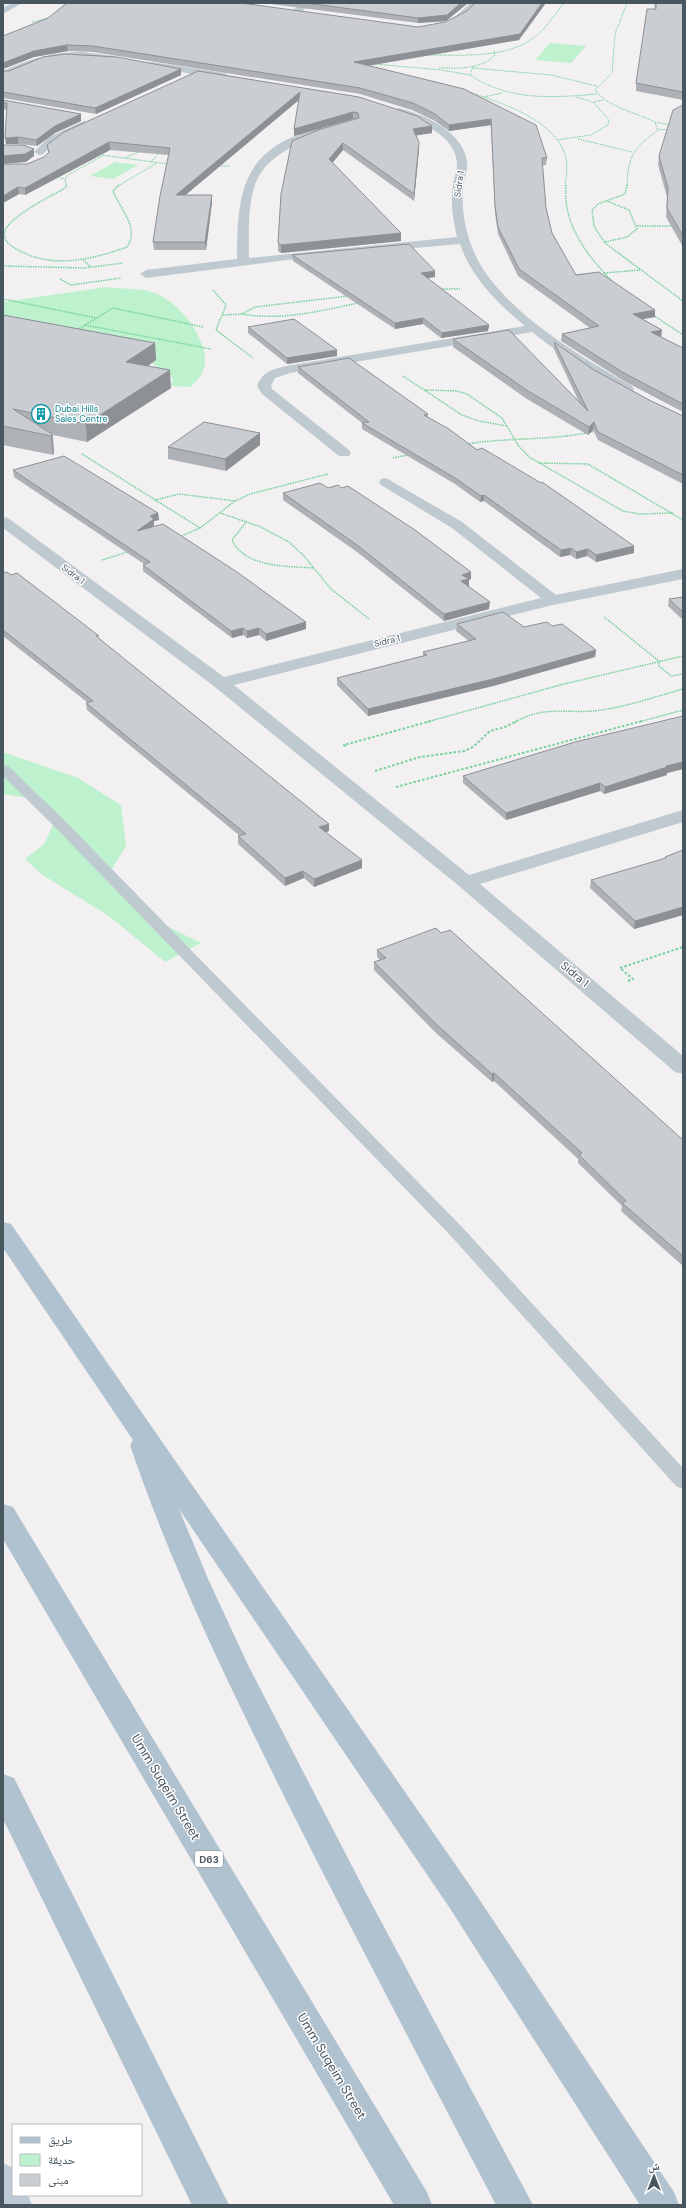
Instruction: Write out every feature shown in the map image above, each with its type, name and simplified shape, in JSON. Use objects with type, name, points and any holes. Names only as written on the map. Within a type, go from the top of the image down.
[{"type":"main road","points":[[3,1230],[134,1418],[460,1896],[661,2205]]},
{"type":"main road","points":[[134,1418],[161,1497],[195,1581],[236,1670],[360,1915],[516,2205]]},
{"type":"main road","name":"Umm Suqeim Street","points":[[3,1515],[414,2205]]},
{"type":"main road","points":[[3,1788],[211,2205]]},
{"type":"street","points":[[3,11],[18,3]]},
{"type":"street","points":[[307,3],[293,11],[311,14]]},
{"type":"street","points":[[432,27],[454,23],[475,3]]},
{"type":"street","points":[[3,74],[32,60],[50,56],[80,54],[123,60]]},
{"type":"street","points":[[138,63],[235,78]]},
{"type":"street","points":[[184,79],[198,72]]},
{"type":"street","name":"Sidra 1","points":[[385,106],[419,119],[441,131],[452,141],[460,152],[462,163],[457,200],[458,219],[464,240],[476,266],[492,287],[536,328],[574,356],[640,396]]},
{"type":"street","points":[[37,163],[43,156],[34,148],[47,144],[89,117]]},
{"type":"street","points":[[243,262],[244,202],[257,167],[275,150],[289,142],[332,128]]},
{"type":"street","points":[[146,274],[383,246],[464,240]]},
{"type":"street","points":[[344,453],[316,432],[267,391],[264,386],[265,380],[278,371],[536,328]]},
{"type":"street","points":[[386,482],[457,525],[553,600]]},
{"type":"street","name":"Sidra 1","points":[[3,522],[221,683],[466,882],[683,1067]]},
{"type":"street","name":"Sidra 1","points":[[221,683],[553,600],[683,574]]},
{"type":"street","points":[[466,882],[683,816]]},
{"type":"street","points":[[3,2181],[14,2205]]},
{"type":"lane","points":[[3,769],[62,826],[456,1231],[683,1481]]},
{"type":"path","points":[[427,55],[494,51],[530,40],[536,36],[564,3]]},
{"type":"path","points":[[596,86],[612,72],[612,52],[615,46],[615,34],[627,3]]},
{"type":"path","points":[[26,24],[53,17]]},
{"type":"path","points":[[472,67],[492,59],[495,55],[494,51]]},
{"type":"path","points":[[373,64],[423,68],[470,75],[486,86],[505,93],[566,97],[597,94],[605,100],[643,115],[655,122],[674,126]]},
{"type":"path","points":[[470,75],[472,67]]},
{"type":"path","points":[[423,68],[472,67],[540,73],[577,79],[596,86]]},
{"type":"path","points":[[596,86],[597,94]]},
{"type":"path","points":[[464,91],[483,97],[533,119],[557,140],[564,153],[568,166],[565,194],[570,221],[584,248],[603,273],[619,288]]},
{"type":"path","points":[[483,97],[505,93]]},
{"type":"path","points":[[566,97],[593,102],[605,100]]},
{"type":"path","points":[[557,140],[598,133],[608,125],[606,116],[593,102]]},
{"type":"path","points":[[655,122],[658,130]]},
{"type":"path","points":[[673,128],[658,130],[641,142],[632,152],[628,160],[627,190],[625,194],[607,201],[592,210],[594,226],[605,242],[683,301]]},
{"type":"path","points":[[575,138],[632,152]]},
{"type":"path","points":[[124,158],[145,148]]},
{"type":"path","points":[[152,162],[162,150]]},
{"type":"path","points":[[97,154],[172,164]]},
{"type":"path","points":[[104,155],[68,175],[65,179],[67,184],[65,188],[10,222],[4,232],[4,238],[10,246],[36,259],[83,260],[129,245],[131,228],[113,190],[157,163]]},
{"type":"path","points":[[211,166],[257,167]]},
{"type":"path","points":[[605,242],[632,236],[637,226],[629,210],[607,201]]},
{"type":"path","points":[[637,226],[675,226]]},
{"type":"path","points":[[83,260],[91,268]]},
{"type":"path","points":[[3,266],[91,268],[128,263]]},
{"type":"path","points":[[192,268],[226,305],[216,330],[255,359]]},
{"type":"path","points":[[603,273],[641,270]]},
{"type":"path","points":[[60,279],[66,284],[71,285],[146,274]]},
{"type":"path","points":[[572,275],[588,274]]},
{"type":"path","points":[[438,289],[492,287]]},
{"type":"path","points":[[242,314],[255,307],[351,296]]},
{"type":"path","points":[[3,299],[96,318]]},
{"type":"path","points":[[223,315],[242,314],[268,317],[360,302]]},
{"type":"path","points":[[75,331],[113,308],[202,327]]},
{"type":"path","points":[[653,315],[683,334]]},
{"type":"path","points":[[85,325],[211,349]]},
{"type":"path","points":[[372,355],[462,415],[479,421],[507,426]]},
{"type":"path","points":[[425,390],[468,394],[502,418],[522,452],[538,463],[630,513],[673,513]]},
{"type":"path","points":[[82,454],[200,528]]},
{"type":"path","points":[[538,463],[588,464],[683,520]]},
{"type":"path","points":[[155,500],[179,494],[235,501]]},
{"type":"path","points":[[220,513],[247,521],[274,532],[298,550],[334,593],[354,609],[378,625],[393,622],[410,635]]},
{"type":"path","points":[[247,521],[232,540],[236,549],[265,565],[313,568]]},
{"type":"path","points":[[576,595],[658,661],[658,666],[671,676],[683,674]]},
{"type":"path","points":[[349,749],[344,745],[560,685],[683,656]]},
{"type":"path","points":[[342,782],[420,757],[464,751],[473,747],[490,731],[505,727],[528,715],[556,710],[602,710],[683,689]]},
{"type":"path","points":[[391,783],[396,788],[683,710]]},
{"type":"path","points":[[371,766],[381,775]]},
{"type":"path","points":[[598,994],[633,979],[620,968],[683,947]]},
{"type":"green space","points":[[550,43],[586,46],[571,63],[535,60]]},
{"type":"green space","points":[[115,162],[138,165],[113,179],[90,176]]},
{"type":"green space","points":[[107,287],[152,292],[170,302],[186,317],[199,336],[205,356],[204,370],[199,378],[190,387],[171,386],[173,378],[152,363],[3,332],[3,302]]},
{"type":"green space","points":[[3,752],[78,778],[121,805],[126,846],[106,879],[144,915],[201,943],[165,962],[109,916],[41,874],[25,859],[44,844],[56,818],[35,799],[3,794]]},
{"type":"building","points":[[67,3],[241,3],[418,27],[445,22],[467,11],[475,3],[542,3],[520,34],[354,62],[464,89],[536,125],[547,158],[542,158],[546,208],[552,233],[576,275],[599,272],[655,310],[633,314],[662,330],[651,332],[683,348],[683,404],[624,373],[562,334],[599,326],[519,269],[498,227],[495,206],[491,119],[449,125],[435,114],[413,103],[360,88],[93,46],[67,45],[34,51],[3,63],[3,36],[48,18]]},
{"type":"building","points":[[306,3],[461,3],[447,15],[418,18]]},
{"type":"building","points":[[656,3],[683,3],[683,92],[636,83],[647,9],[656,9]]},
{"type":"building","points":[[65,54],[117,57],[181,69],[95,108],[3,92],[3,71],[9,71],[43,57]]},
{"type":"building","points":[[198,71],[359,97],[417,116],[432,126],[413,129],[419,142],[414,194],[343,143],[329,159],[401,233],[281,245],[278,243],[281,194],[292,141],[321,129],[359,118],[358,113],[353,112],[294,129],[300,92],[176,195],[212,195],[205,242],[153,242],[160,196],[170,148],[109,142],[25,188],[18,187],[3,196],[3,164],[27,164],[44,157],[49,152],[47,145],[64,132]]},
{"type":"building","points":[[3,100],[81,114],[55,126],[36,140],[18,137],[5,138],[7,103],[3,103]]},
{"type":"building","points":[[683,105],[683,236],[667,208],[668,188],[659,156],[673,110]]},
{"type":"building","points":[[3,145],[23,145],[34,149],[25,154],[3,156]]},
{"type":"building","points":[[409,244],[435,271],[421,273],[489,325],[442,333],[423,318],[395,323],[292,255]]},
{"type":"building","name":"Dubai Hills Sales Centre","points":[[3,315],[155,343],[126,362],[170,370],[86,424],[13,409],[52,434],[51,436],[3,426]]},
{"type":"building","points":[[294,319],[337,350],[287,358],[248,327]]},
{"type":"building","points":[[509,330],[588,411],[554,342],[594,370],[651,401],[683,416],[683,475],[598,432],[594,422],[589,427],[528,391],[453,339]]},
{"type":"building","points":[[349,358],[428,414],[424,415],[449,429],[477,450],[482,448],[541,483],[542,482],[634,546],[596,555],[588,549],[576,552],[571,548],[561,550],[484,495],[481,496],[455,478],[362,423],[369,422],[298,367]]},
{"type":"building","points":[[204,422],[260,433],[225,459],[168,447]]},
{"type":"building","points":[[64,456],[158,513],[150,516],[154,519],[137,531],[163,524],[237,572],[306,622],[266,634],[259,628],[247,631],[243,628],[231,631],[143,565],[150,562],[13,470]]},
{"type":"building","points":[[320,483],[328,488],[338,485],[342,488],[348,486],[415,530],[471,572],[462,575],[469,579],[461,581],[490,602],[444,614],[357,545],[283,493]]},
{"type":"building","points":[[7,572],[11,575],[17,573],[99,636],[96,636],[329,824],[319,827],[362,860],[314,879],[303,871],[285,878],[238,836],[246,834],[86,703],[93,701],[3,630],[3,573]]},
{"type":"building","points":[[683,597],[683,612],[669,599]]},
{"type":"building","points":[[503,612],[524,627],[547,622],[552,626],[562,624],[596,650],[493,679],[368,709],[337,678],[427,655],[423,652],[476,639],[457,624]]},
{"type":"building","points":[[683,716],[683,762],[666,766],[667,767],[605,787],[600,783],[506,813],[463,776],[575,742]]},
{"type":"building","points":[[683,850],[683,907],[635,921],[591,880],[666,858],[665,857]]},
{"type":"building","points":[[436,928],[441,933],[450,930],[683,1140],[683,1256],[622,1203],[626,1201],[579,1155],[582,1153],[494,1073],[492,1074],[437,1025],[374,962],[386,958],[377,950]]},
{"type":"place","name":"Dubai Hills Sales Centre","points":[[41,414]]}]
